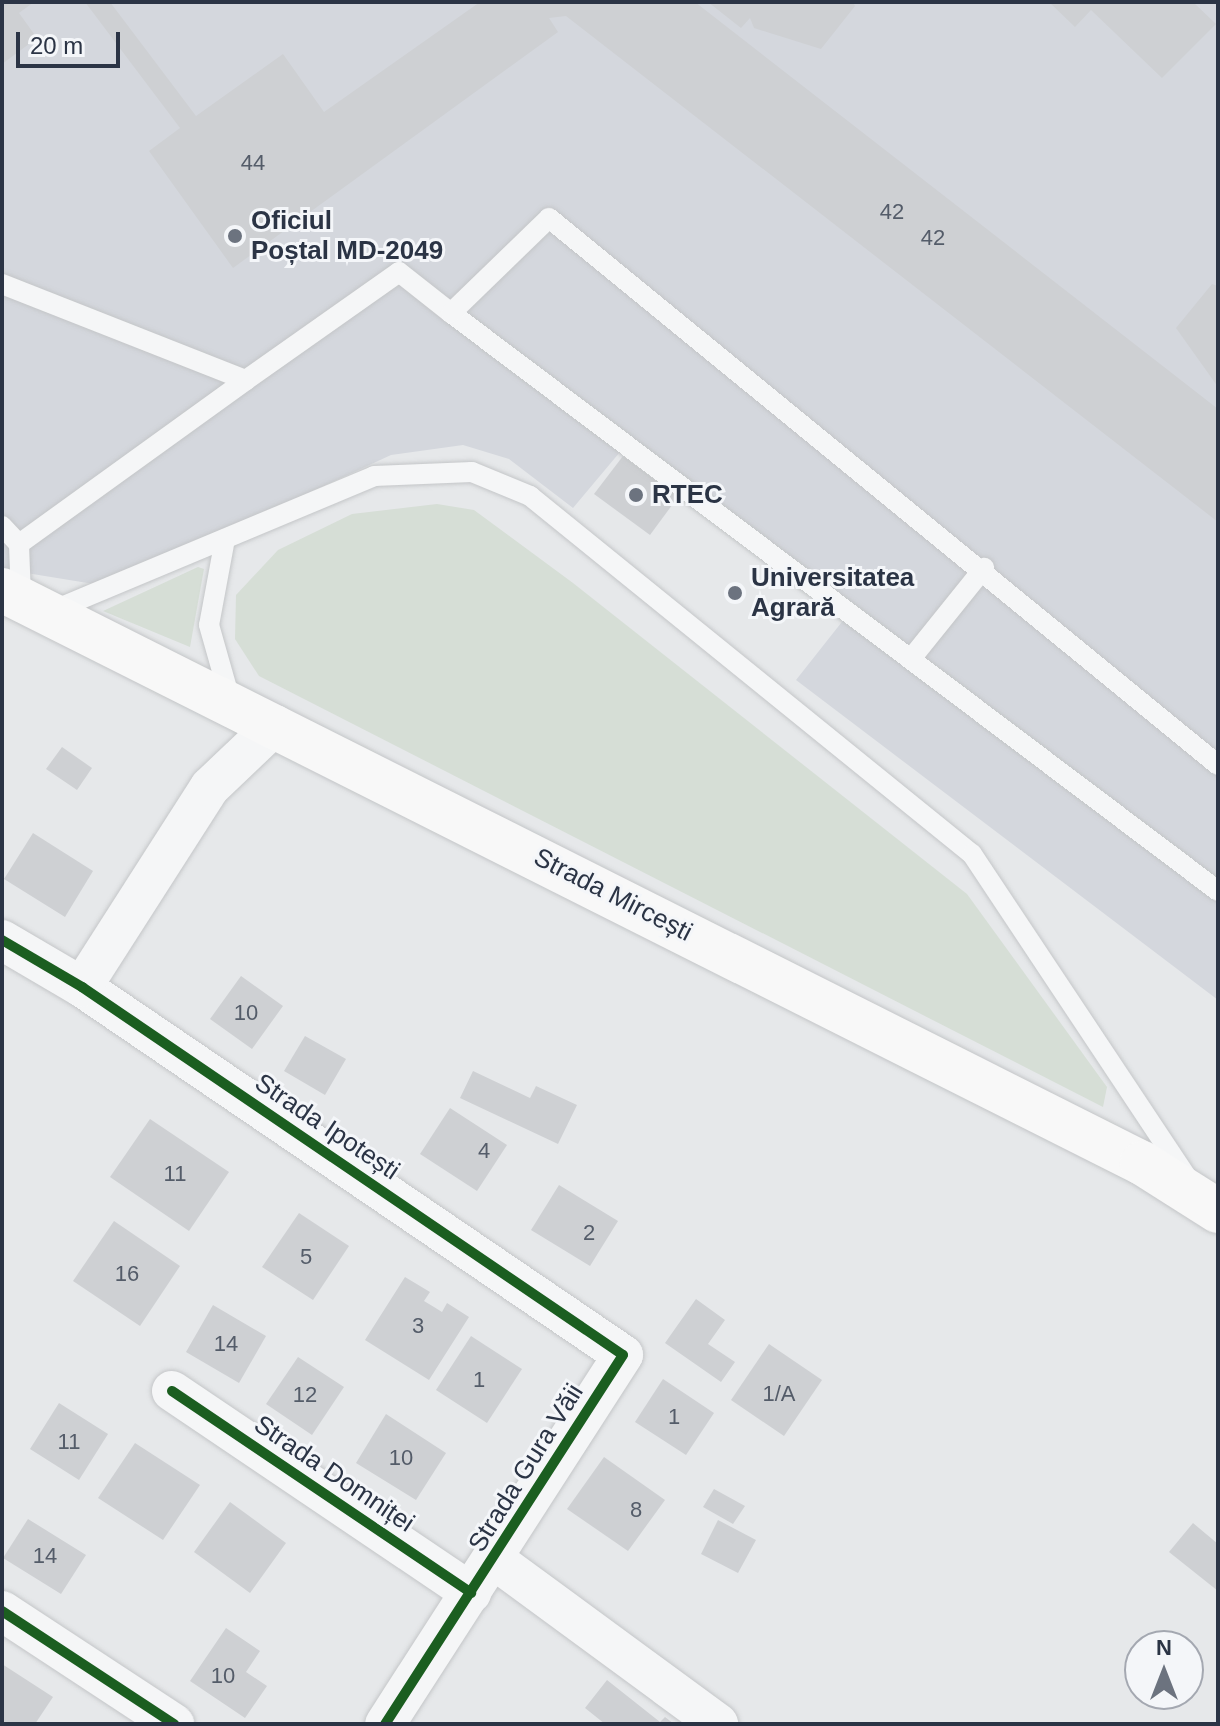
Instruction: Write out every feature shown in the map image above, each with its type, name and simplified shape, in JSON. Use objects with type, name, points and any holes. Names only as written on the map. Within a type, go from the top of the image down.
[{"type":"main road","name":"Strada Mircești","points":[[24,600],[1211,1198]]},
{"type":"street","points":[[82,987],[210,787],[275,725]]},
{"type":"street","name":"Strada Ipotești","points":[[2,940],[82,987],[623,1355]]},
{"type":"street","name":"Strada Gura Văii","points":[[385,1724],[495,1560],[623,1355]]},
{"type":"street","name":"Strada Domniței","points":[[172,1391],[471,1593]]},
{"type":"street","points":[[495,1560],[718,1724]]},
{"type":"street","points":[[2,1611],[174,1724]]},
{"type":"lane","points":[[451,313],[549,218],[984,568],[1218,765]]},
{"type":"lane","points":[[19,544],[399,272],[914,655],[1218,891]]},
{"type":"lane","points":[[2,284],[246,380]]},
{"type":"lane","points":[[2,526],[19,544],[24,600],[225,539],[374,476],[418,469],[472,472],[530,496],[972,854],[1211,1198]]},
{"type":"lane","points":[[225,539],[209,625],[231,702]]},
{"type":"lane","points":[[914,655],[984,568]]},
{"type":"shaded area","points":[[2,2],[1218,2],[1218,1000],[796,680],[845,618],[625,446],[573,508],[509,459],[463,445],[391,455],[106,586],[2,569]]},
{"type":"shaded area","points":[[437,504],[474,510],[573,583],[967,894],[1107,1087],[1103,1107],[259,676],[235,639],[236,595],[278,550],[352,514]]},
{"type":"shaded area","points":[[198,567],[204,569],[190,647],[103,611]]},
{"type":"building","points":[[2,2],[34,2],[19,13],[37,38],[2,64]]},
{"type":"building","points":[[85,2],[110,2],[196,116],[283,54],[324,112],[480,2],[695,2],[1218,409],[1218,522],[566,16],[549,18],[558,32],[233,268],[149,151],[180,128]]},
{"type":"building","points":[[708,2],[853,2],[855,6],[821,49],[754,28],[750,18],[741,28]]},
{"type":"building","points":[[1049,2],[1193,2],[1216,24],[1162,78],[1091,10],[1075,27]]},
{"type":"building","points":[[1212,284],[1218,286],[1218,387],[1176,328]]},
{"type":"building","name":"RTEC","points":[[623,456],[678,497],[650,535],[594,494]]},
{"type":"building","points":[[62,747],[92,768],[77,790],[46,769]]},
{"type":"building","points":[[33,833],[93,871],[65,917],[4,879]]},
{"type":"building","points":[[241,976],[283,1006],[252,1049],[210,1019]]},
{"type":"building","points":[[305,1036],[346,1059],[325,1095],[284,1071]]},
{"type":"building","points":[[473,1071],[530,1098],[536,1086],[577,1105],[558,1144],[460,1098]]},
{"type":"building","points":[[450,1108],[507,1145],[477,1191],[420,1154]]},
{"type":"building","points":[[150,1119],[229,1172],[189,1231],[110,1177]]},
{"type":"building","points":[[559,1185],[618,1221],[590,1266],[531,1230]]},
{"type":"building","points":[[299,1213],[349,1246],[313,1300],[262,1267]]},
{"type":"building","points":[[114,1221],[180,1266],[140,1326],[73,1281]]},
{"type":"building","points":[[405,1277],[430,1292],[424,1301],[442,1312],[447,1303],[469,1317],[429,1380],[365,1340]]},
{"type":"building","points":[[696,1299],[725,1320],[708,1344],[735,1362],[721,1382],[665,1343]]},
{"type":"building","points":[[213,1305],[266,1336],[239,1383],[186,1352]]},
{"type":"building","points":[[471,1336],[522,1369],[487,1423],[436,1390]]},
{"type":"building","points":[[769,1344],[822,1380],[784,1436],[731,1400]]},
{"type":"building","points":[[298,1357],[344,1387],[312,1435],[266,1404]]},
{"type":"building","points":[[663,1379],[714,1413],[686,1455],[635,1422]]},
{"type":"building","points":[[59,1403],[108,1434],[79,1480],[30,1449]]},
{"type":"building","points":[[386,1414],[446,1453],[416,1500],[356,1463]]},
{"type":"building","points":[[135,1443],[200,1485],[163,1540],[98,1498]]},
{"type":"building","points":[[604,1457],[665,1500],[628,1551],[567,1509]]},
{"type":"building","points":[[714,1489],[745,1506],[733,1524],[703,1507]]},
{"type":"building","points":[[230,1502],[286,1543],[250,1593],[194,1552]]},
{"type":"building","points":[[28,1519],[86,1555],[61,1594],[3,1558]]},
{"type":"building","points":[[718,1520],[756,1540],[738,1573],[701,1554]]},
{"type":"building","points":[[1193,1523],[1218,1544],[1218,1591],[1169,1552]]},
{"type":"building","points":[[226,1628],[260,1651],[246,1672],[267,1686],[245,1718],[190,1681]]},
{"type":"building","points":[[2,1664],[53,1697],[35,1724],[2,1724]]},
{"type":"building","points":[[607,1680],[660,1722],[665,1717],[674,1724],[605,1724],[585,1708]]},
{"type":"cycle path","points":[[2,940],[82,987],[623,1355],[385,1724]]},
{"type":"cycle path","points":[[172,1391],[471,1593]]},
{"type":"cycle path","points":[[2,1611],[174,1724]]},
{"type":"place","name":"Oficiul Poștal MD-2049","points":[[235,236]]},
{"type":"place","name":"RTEC","points":[[636,495]]},
{"type":"place","name":"Universitatea Agrară","points":[[735,593]]}]
